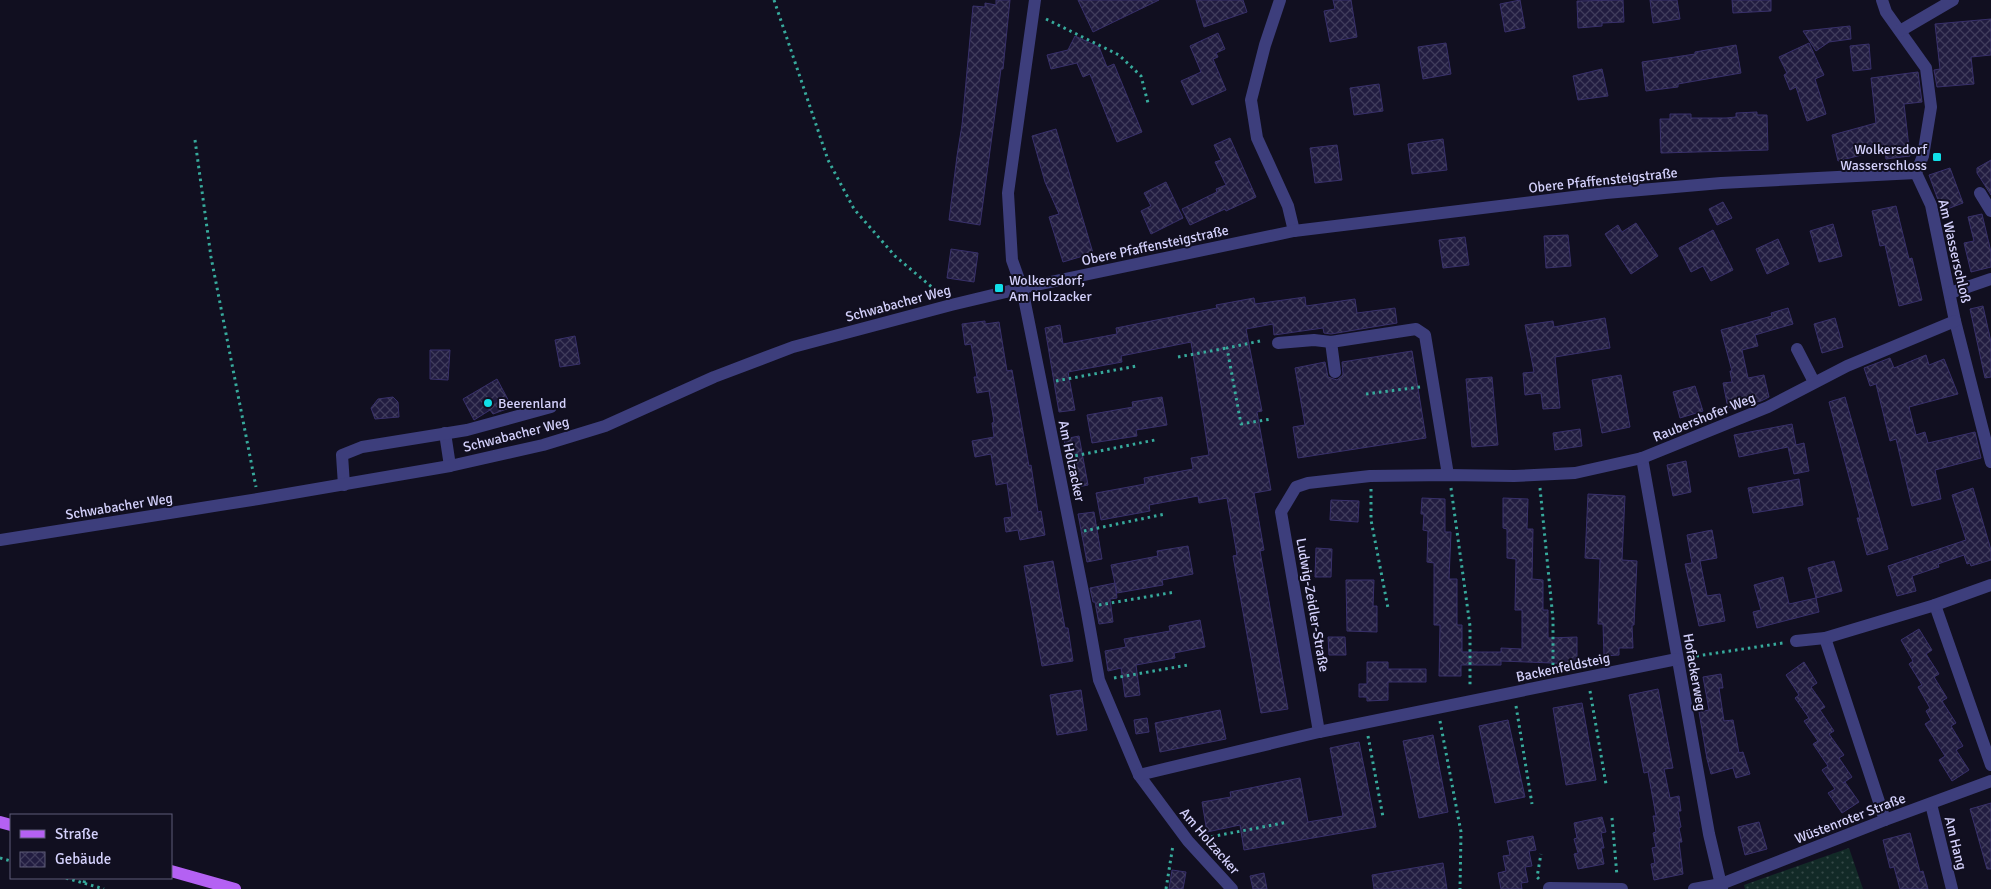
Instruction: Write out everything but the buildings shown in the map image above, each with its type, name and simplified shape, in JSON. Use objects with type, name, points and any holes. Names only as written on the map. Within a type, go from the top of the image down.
[{"type":"main road","points":[[172,871],[235,889]]},
{"type":"street","points":[[1280,0],[1265,45],[1251,100],[1257,138],[1288,206],[1294,231]]},
{"type":"street","points":[[1882,0],[1886,12],[1926,68],[1931,107],[1923,156],[1916,172]]},
{"type":"street","points":[[1900,31],[1953,0]]},
{"type":"street","name":"Am Holzacker","points":[[1034,6],[1008,193],[1012,260],[1022,288],[1099,680],[1139,775],[1176,827],[1232,889]]},
{"type":"street","name":"Obere Pfaffensteigstraße","points":[[1022,288],[1294,231],[1645,190],[1721,183],[1916,172]]},
{"type":"street","name":"Am Wasserschloß","points":[[1916,172],[1931,205],[1955,321],[1991,462]]},
{"type":"street","points":[[1980,193],[1991,211]]},
{"type":"street","points":[[1950,293],[1991,279]]},
{"type":"street","name":"Schwabacher Weg","points":[[0,540],[450,466],[543,445],[605,426],[714,377],[792,347],[1022,288]]},
{"type":"street","name":"Raubershofer Weg","points":[[1296,487],[1308,483],[1370,476],[1575,473],[1642,458],[1768,407],[1847,366],[1955,321]]},
{"type":"street","points":[[1278,343],[1314,340],[1331,342],[1416,329],[1425,335],[1448,475]]},
{"type":"street","points":[[1331,342],[1335,372]]},
{"type":"street","points":[[1797,349],[1814,382]]},
{"type":"street","points":[[344,484],[342,456],[362,447],[467,430],[551,407]]},
{"type":"street","points":[[445,433],[450,466]]},
{"type":"street","name":"Hofackerweg","points":[[1642,458],[1709,834],[1721,887]]},
{"type":"street","name":"Ludwig-Zeidler-Straße","points":[[1296,487],[1281,512],[1319,732]]},
{"type":"street","points":[[1796,641],[1825,638],[1935,605],[1991,585]]},
{"type":"street","points":[[1935,605],[1991,765]]},
{"type":"street","points":[[1825,638],[1885,820]]},
{"type":"street","name":"Backenfeldsteig","points":[[1139,775],[1319,732],[1677,659]]},
{"type":"street","name":"Wüstenroter Straße","points":[[1694,889],[1721,887],[1885,820],[1991,781]]},
{"type":"street","name":"Am Hang","points":[[1931,804],[1952,889]]},
{"type":"street","points":[[1549,888],[1622,889]]},
{"type":"path","points":[[774,0],[828,160],[854,209],[895,256],[951,305]]},
{"type":"path","points":[[1034,6],[1119,55],[1141,76],[1148,103]]},
{"type":"path","points":[[195,140],[211,257],[258,499]]},
{"type":"path","points":[[1178,357],[1260,341]]},
{"type":"path","points":[[1227,348],[1241,424],[1271,419]]},
{"type":"path","points":[[1040,384],[1137,366]]},
{"type":"path","points":[[1366,394],[1434,386]]},
{"type":"path","points":[[1056,460],[1155,440]]},
{"type":"path","points":[[1538,475],[1553,619],[1554,684]]},
{"type":"path","points":[[1370,476],[1371,520],[1388,608]]},
{"type":"path","points":[[1454,508],[1470,626],[1470,702]]},
{"type":"path","points":[[1071,533],[1165,514]]},
{"type":"path","points":[[1086,607],[1175,592]]},
{"type":"path","points":[[1677,659],[1796,641]]},
{"type":"path","points":[[1099,680],[1188,665]]},
{"type":"path","points":[[1587,677],[1606,784]]},
{"type":"path","points":[[1514,693],[1532,804]]},
{"type":"path","points":[[1437,708],[1461,832],[1460,889]]},
{"type":"path","points":[[1366,723],[1383,817]]},
{"type":"path","points":[[1612,818],[1618,889]]},
{"type":"path","points":[[1188,841],[1288,822]]},
{"type":"path","points":[[1166,889],[1176,827]]},
{"type":"path","points":[[1542,854],[1537,877],[1549,888]]},
{"type":"path","points":[[70,879],[104,889]]},
{"type":"path","points":[[84,883],[85,879]]},
{"type":"green space","points":[[1849,848],[1863,889],[1745,889],[1744,885]]},
{"type":"place","name":"Wolkersdorf Wasserschloss","points":[[1937,157]]},
{"type":"place","name":"Wolkersdorf, Am Holzacker","points":[[999,288]]},
{"type":"place","name":"Beerenland","points":[[488,403]]}]
